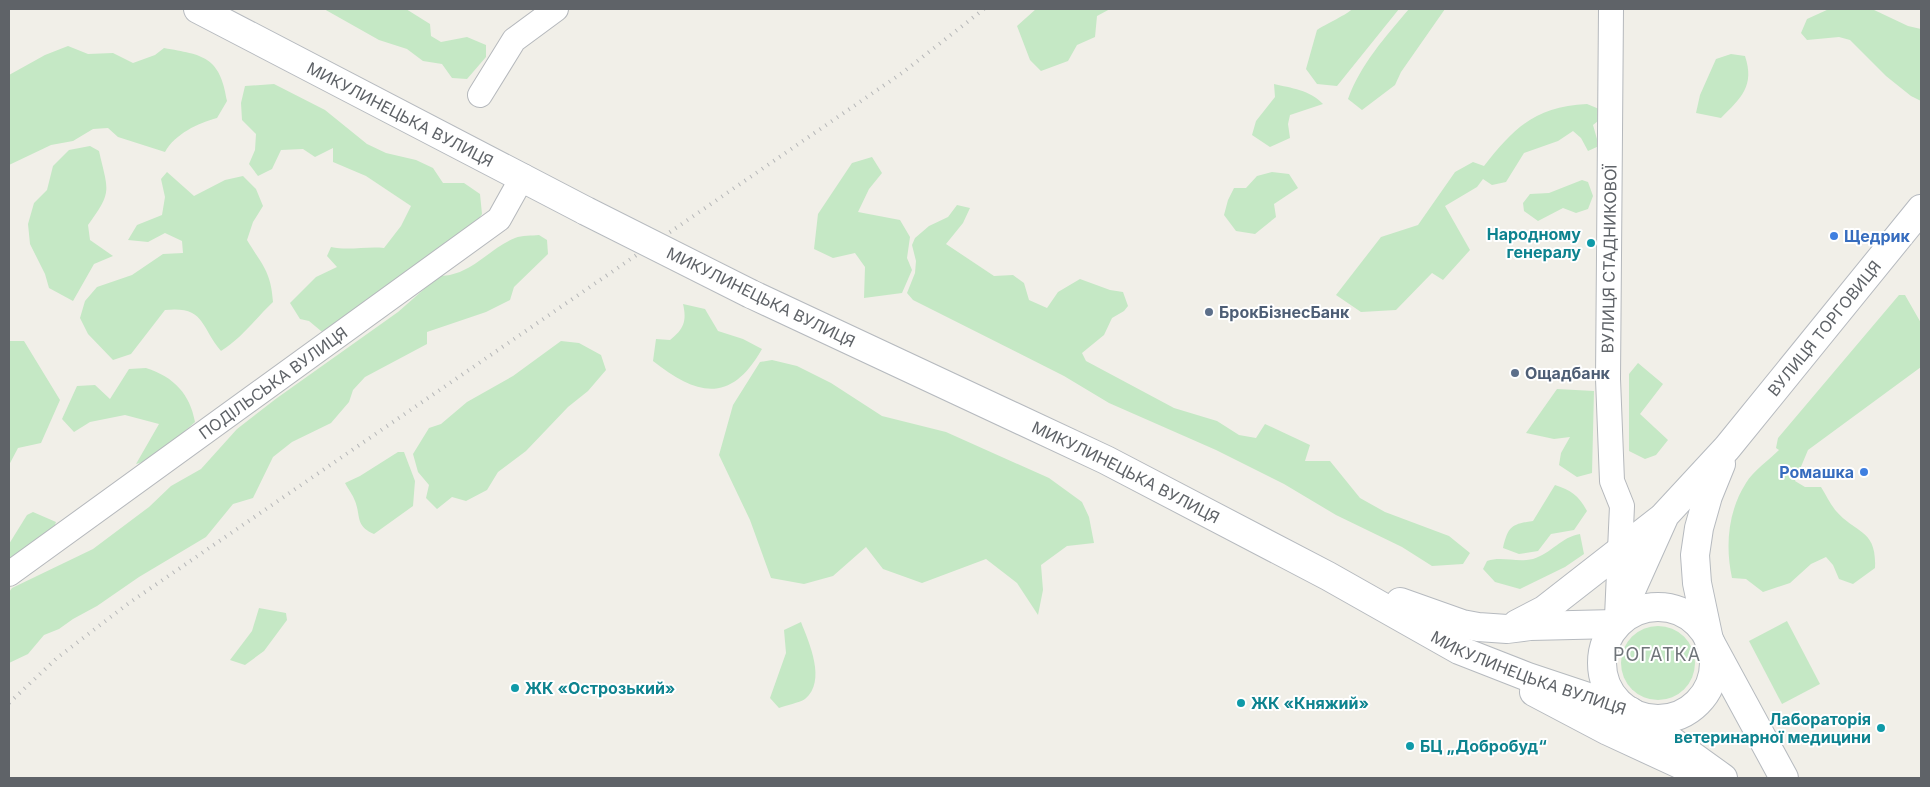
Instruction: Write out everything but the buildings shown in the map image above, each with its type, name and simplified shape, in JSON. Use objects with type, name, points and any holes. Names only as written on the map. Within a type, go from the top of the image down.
[{"type":"main road","name":"МИКУЛИНЕЦЬКА ВУЛИЦЯ","points":[[198,9],[523,176],[586,211],[751,294],[1106,460],[1328,576],[1459,650],[1528,677],[1630,711],[1724,778]]},
{"type":"main road","name":"ВУЛИЦЯ ТОРГОВИЦЯ","points":[[1616,624],[1665,515],[1727,448],[1921,209]]},
{"type":"main road","name":"ВУЛИЦЯ ТОРГОВИЦЯ","points":[[1709,640],[1697,583],[1695,555],[1699,528],[1708,496],[1727,448]]},
{"type":"main road","name":"МИКУЛИНЕЦЬКА ВУЛИЦЯ","points":[[1506,629],[1544,610],[1665,515]]},
{"type":"main road","name":"МИКУЛИНЕЦЬКА ВУЛИЦЯ","points":[[1328,576],[1462,624],[1506,629],[1530,626],[1616,624]]},
{"type":"main road","points":[[1709,640],[1714,657],[1713,675],[1706,691],[1695,704],[1680,714],[1664,718],[1646,717],[1630,711],[1611,693],[1603,668],[1604,651],[1616,624],[1644,609],[1670,608],[1694,620],[1709,640],[1780,771],[1801,778]]},
{"type":"main road","points":[[1459,650],[1608,731],[1712,778]]},
{"type":"street","points":[[480,95],[514,40],[556,9]]},
{"type":"street","name":"ВУЛИЦЯ СТАДНИКОВОЇ","points":[[1611,9],[1608,379],[1612,481],[1622,506],[1620,551]]},
{"type":"street","name":"ПОДІЛЬСЬКА ВУЛИЦЯ","points":[[9,574],[499,219],[523,176]]},
{"type":"street","points":[[1616,624],[1620,551]]},
{"type":"green space","points":[[324,9],[406,9],[430,24],[431,36],[441,42],[467,37],[486,45],[486,57],[467,79],[452,78],[442,64],[423,61],[407,49],[379,40]]},
{"type":"green space","points":[[1036,9],[1110,9],[1097,16],[1095,37],[1077,45],[1068,61],[1041,71],[1030,60],[1017,26]]},
{"type":"green space","points":[[1352,9],[1399,9],[1337,86],[1317,84],[1306,69],[1317,30]]},
{"type":"green space","points":[[1409,9],[1445,9],[1401,72],[1395,85],[1362,110],[1348,99],[1353,86],[1374,51]]},
{"type":"green space","points":[[1829,9],[1872,9],[1908,26],[1921,29],[1921,101],[1911,96],[1886,76],[1850,40],[1839,37],[1807,40],[1801,33],[1807,19]]},
{"type":"green space","points":[[68,46],[88,54],[113,53],[133,63],[155,55],[164,48],[199,56],[208,60],[220,75],[227,101],[217,118],[188,130],[175,140],[165,152],[118,137],[108,128],[93,129],[73,141],[51,145],[9,165],[9,75],[45,55]]},
{"type":"green space","points":[[1731,54],[1745,56],[1748,66],[1747,84],[1740,98],[1721,118],[1696,113],[1700,95],[1716,59]]},
{"type":"green space","points":[[274,84],[325,110],[367,144],[386,153],[416,160],[433,168],[443,183],[464,183],[480,194],[482,214],[473,227],[327,336],[309,321],[300,319],[290,303],[316,277],[337,267],[327,256],[331,247],[344,249],[384,248],[401,226],[411,206],[366,176],[333,162],[333,148],[315,157],[303,149],[281,150],[272,169],[258,176],[249,164],[255,150],[256,134],[242,120],[241,103],[245,86]]},
{"type":"green space","points":[[1274,84],[1294,88],[1318,99],[1323,104],[1290,115],[1288,124],[1290,138],[1270,147],[1252,135],[1256,121],[1275,97]]},
{"type":"green space","points":[[1587,104],[1604,111],[1603,117],[1593,125],[1599,146],[1588,151],[1581,138],[1573,131],[1558,141],[1524,153],[1506,182],[1492,185],[1483,179],[1477,187],[1445,206],[1470,250],[1443,280],[1432,273],[1396,310],[1361,312],[1336,295],[1381,237],[1418,225],[1455,172],[1473,162],[1484,166],[1516,130],[1540,114],[1554,109]]},
{"type":"green space","points":[[90,146],[99,151],[105,175],[106,190],[102,205],[88,225],[90,240],[113,256],[94,264],[73,301],[49,288],[45,274],[30,244],[28,224],[34,203],[47,190],[53,166],[69,150]]},
{"type":"green space","points":[[872,157],[882,173],[869,189],[858,212],[900,220],[910,237],[907,258],[912,270],[902,293],[864,298],[865,267],[855,253],[833,258],[814,249],[818,214],[852,163]]},
{"type":"green space","points":[[167,172],[194,196],[225,180],[243,176],[256,189],[263,206],[253,222],[247,240],[268,275],[273,302],[242,334],[221,351],[205,326],[195,315],[188,311],[165,310],[131,354],[113,360],[88,334],[80,318],[85,301],[97,287],[132,275],[163,254],[183,253],[182,241],[165,233],[148,242],[128,240],[137,225],[162,215],[165,197],[161,179]]},
{"type":"green space","points":[[1272,172],[1289,174],[1298,188],[1274,204],[1276,217],[1255,234],[1236,231],[1224,215],[1234,188],[1246,188],[1257,176]]},
{"type":"green space","points":[[1582,180],[1588,182],[1593,196],[1588,209],[1576,213],[1563,208],[1538,221],[1524,211],[1523,203],[1530,194],[1549,193]]},
{"type":"green space","points":[[957,205],[970,208],[963,223],[946,244],[994,276],[1013,275],[1024,283],[1029,300],[1047,308],[1058,292],[1080,279],[1110,290],[1123,292],[1128,306],[1124,311],[1112,318],[1104,335],[1082,353],[1086,361],[1174,408],[1217,421],[1239,435],[1256,438],[1265,424],[1310,445],[1305,461],[1330,461],[1360,498],[1385,512],[1449,536],[1470,553],[1463,564],[1432,566],[1402,547],[1336,515],[1284,484],[1216,450],[1109,403],[1064,376],[913,300],[907,293],[915,273],[916,261],[912,245],[915,238],[929,226],[948,217]]},
{"type":"green space","points":[[539,235],[547,240],[548,254],[514,287],[510,300],[486,312],[427,332],[427,344],[365,377],[353,390],[349,402],[331,423],[292,442],[273,457],[253,498],[233,504],[206,537],[139,577],[59,629],[44,635],[28,654],[9,663],[9,592],[12,588],[93,549],[149,507],[171,486],[201,469],[237,429],[277,398],[398,312],[439,276],[461,272],[515,238]]},
{"type":"green space","points":[[1899,295],[1905,295],[1921,323],[1921,367],[1808,450],[1795,481],[1805,487],[1821,487],[1836,511],[1869,539],[1875,555],[1875,568],[1853,584],[1839,579],[1833,565],[1826,557],[1811,564],[1790,583],[1763,592],[1746,579],[1732,578],[1729,554],[1730,529],[1735,505],[1746,483],[1779,450],[1776,448],[1778,438]]},
{"type":"green space","points":[[683,304],[705,309],[718,331],[743,339],[762,349],[750,367],[738,379],[725,386],[712,389],[699,387],[684,382],[653,361],[656,339],[670,340],[679,332],[685,315]]},
{"type":"green space","points":[[9,341],[24,341],[60,400],[41,443],[18,448],[9,465]]},
{"type":"green space","points":[[561,341],[579,343],[601,355],[606,370],[588,391],[568,407],[526,451],[498,472],[487,490],[466,501],[452,497],[437,509],[426,498],[429,485],[418,472],[413,454],[429,428],[441,424],[467,402],[513,376]]},
{"type":"green space","points":[[772,360],[797,366],[831,383],[882,416],[946,432],[1049,478],[1082,502],[1089,517],[1094,543],[1067,546],[1041,565],[1043,590],[1038,615],[1017,583],[986,559],[922,583],[883,569],[866,547],[833,576],[804,584],[771,578],[750,520],[719,455],[733,405],[760,362]]},
{"type":"green space","points":[[1638,363],[1663,384],[1640,414],[1668,440],[1656,455],[1645,459],[1629,451],[1629,374]]},
{"type":"green space","points":[[146,368],[165,376],[179,388],[189,403],[195,422],[154,459],[136,464],[159,424],[125,415],[90,422],[74,432],[62,419],[77,386],[95,385],[110,399],[129,369]]},
{"type":"green space","points":[[1557,389],[1594,391],[1592,473],[1577,477],[1559,465],[1561,453],[1570,437],[1554,439],[1526,433]]},
{"type":"green space","points":[[398,452],[404,452],[415,481],[413,506],[374,534],[361,524],[357,506],[345,483],[360,476]]},
{"type":"green space","points":[[1555,485],[1574,494],[1587,511],[1574,530],[1551,534],[1538,551],[1519,554],[1503,548],[1509,531],[1515,525],[1533,521]]},
{"type":"green space","points":[[33,512],[56,522],[50,538],[9,563],[9,544],[27,515]]},
{"type":"green space","points":[[1580,534],[1584,554],[1565,567],[1520,589],[1495,582],[1483,569],[1487,561],[1533,559],[1546,553],[1567,538]]},
{"type":"green space","points":[[259,608],[286,613],[287,620],[264,651],[245,665],[230,660],[252,631]]},
{"type":"green space","points":[[1787,621],[1820,684],[1782,704],[1749,641]]},
{"type":"green space","points":[[801,622],[812,651],[816,672],[815,682],[805,699],[779,708],[770,698],[786,653],[784,630]]},
{"type":"green space","points":[[1658,626],[1672,629],[1684,637],[1692,649],[1695,663],[1692,677],[1684,689],[1672,697],[1658,700],[1644,697],[1632,689],[1624,677],[1621,663],[1624,649],[1632,637],[1644,629]]},
{"type":"railway","points":[[9,703],[57,658],[129,603],[902,73],[984,9]]},
{"type":"place","name":"Щедрик","points":[[1834,236]]},
{"type":"place","name":"Народному генералу","points":[[1591,243]]},
{"type":"place","name":"БрокБізнесБанк","points":[[1209,312]]},
{"type":"place","name":"Ощадбанк","points":[[1515,373]]},
{"type":"place","name":"Ромашка","points":[[1864,472]]},
{"type":"place","name":"ЖК «Острозький»","points":[[515,688]]},
{"type":"place","name":"ЖК «Княжий»","points":[[1241,703]]},
{"type":"place","name":"Лабораторія ветеринарної медицини","points":[[1881,728]]},
{"type":"place","name":"БЦ „Добробуд“","points":[[1410,746]]},
{"type":"district","name":"РОГАТКА","points":[[1657,654]]}]
